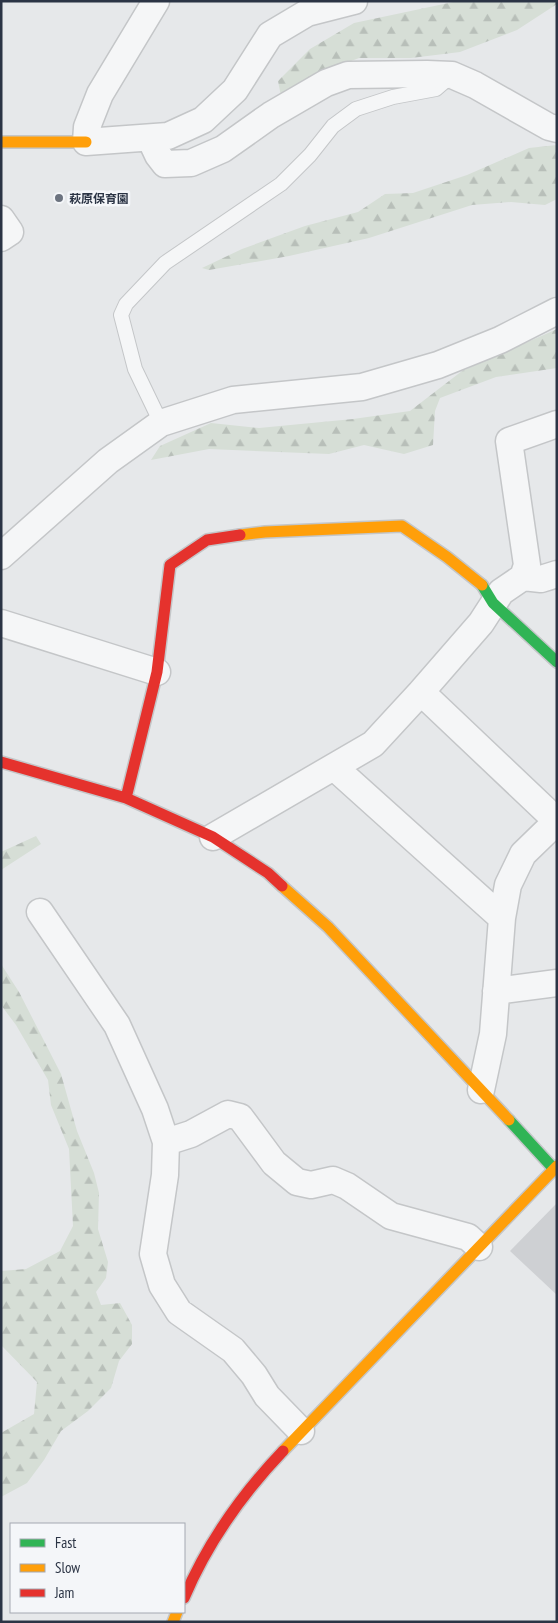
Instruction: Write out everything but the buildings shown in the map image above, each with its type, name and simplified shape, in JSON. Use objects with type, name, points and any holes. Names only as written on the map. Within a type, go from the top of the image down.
[{"type":"street","points":[[86,142],[88,127],[100,94],[156,1]]},
{"type":"street","points":[[1,142],[86,142],[168,136],[203,120],[235,90],[270,35],[308,13],[354,1]]},
{"type":"street","points":[[150,138],[158,155],[165,164],[191,163],[223,149],[271,115],[326,83],[348,75],[452,75],[475,85],[549,127],[557,128]]},
{"type":"street","points":[[1,219],[10,232],[1,238]]},
{"type":"street","points":[[1,556],[108,461],[161,423],[233,400],[362,387],[429,368],[500,340],[557,312]]},
{"type":"street","points":[[523,578],[527,565],[509,440],[557,424]]},
{"type":"street","points":[[126,798],[157,672],[170,565],[207,540],[265,532],[402,526],[447,557],[484,587],[493,603],[557,662]]},
{"type":"street","points":[[213,837],[373,744],[482,623],[501,592],[523,578],[541,579],[557,574]]},
{"type":"street","points":[[1,623],[157,672]]},
{"type":"street","points":[[421,692],[557,821],[523,854],[508,885],[502,918],[493,1034],[481,1090]]},
{"type":"street","points":[[1,762],[126,798],[213,837],[268,873],[328,927],[555,1168],[257,1478],[197,1568],[185,1596]]},
{"type":"street","points":[[334,767],[502,918]]},
{"type":"street","points":[[40,912],[117,1026],[155,1109],[166,1142],[165,1176],[153,1254],[162,1285],[179,1312],[234,1350],[254,1375],[267,1396],[301,1431]]},
{"type":"street","points":[[496,991],[557,984]]},
{"type":"street","points":[[166,1142],[191,1134],[228,1114],[240,1117],[274,1163],[297,1182],[311,1185],[333,1180],[348,1186],[391,1216],[468,1237],[479,1247]]},
{"type":"lane","points":[[161,423],[135,369],[121,315],[126,304],[166,263],[281,184],[310,155],[334,126],[356,109],[393,97],[436,89],[452,75]]},
{"type":"green space","points":[[458,1],[557,1],[557,4],[517,30],[460,52],[411,58],[359,58],[310,77],[281,96],[278,81],[310,49],[354,23]]},
{"type":"green space","points":[[557,145],[557,199],[545,205],[511,202],[472,205],[369,238],[289,256],[209,270],[202,268],[242,249],[305,226],[358,212],[385,194],[413,193],[467,175],[529,148]]},
{"type":"green space","points":[[557,329],[557,368],[496,377],[440,398],[435,411],[433,445],[404,454],[364,445],[329,454],[209,449],[151,460],[160,446],[211,423],[259,428],[353,419],[410,411],[462,371]]},
{"type":"green space","points":[[36,836],[41,844],[1,870],[1,852]]},
{"type":"green space","points":[[1,964],[19,992],[61,1074],[77,1131],[94,1173],[99,1193],[98,1229],[108,1262],[106,1278],[96,1292],[101,1305],[120,1303],[132,1325],[132,1344],[119,1361],[111,1388],[88,1411],[61,1431],[44,1460],[27,1483],[1,1497],[1,1433],[34,1414],[37,1382],[1,1345],[1,1271],[26,1269],[60,1251],[73,1226],[69,1149],[51,1105],[48,1080],[16,1025],[1,1005]]},
{"type":"traffic: fast","points":[[482,585],[493,603],[557,662]]},
{"type":"traffic: fast","points":[[509,1120],[554,1169]]},
{"type":"traffic: slow","points":[[1,142],[86,142]]},
{"type":"traffic: slow","points":[[240,535],[265,532],[402,526],[447,557],[482,585]]},
{"type":"traffic: slow","points":[[282,886],[328,927],[509,1120]]},
{"type":"traffic: slow","points":[[283,1451],[557,1166]]},
{"type":"traffic: slow","points":[[173,1622],[177,1613]]},
{"type":"traffic: jam","points":[[126,798],[157,672],[170,565],[207,540],[240,535]]},
{"type":"traffic: jam","points":[[1,762],[126,798],[213,837],[268,873],[282,886]]},
{"type":"traffic: jam","points":[[185,1596],[203,1558],[227,1520],[253,1485],[283,1451]]},
{"type":"place","name":"萩原保育園","points":[[59,198]]}]
